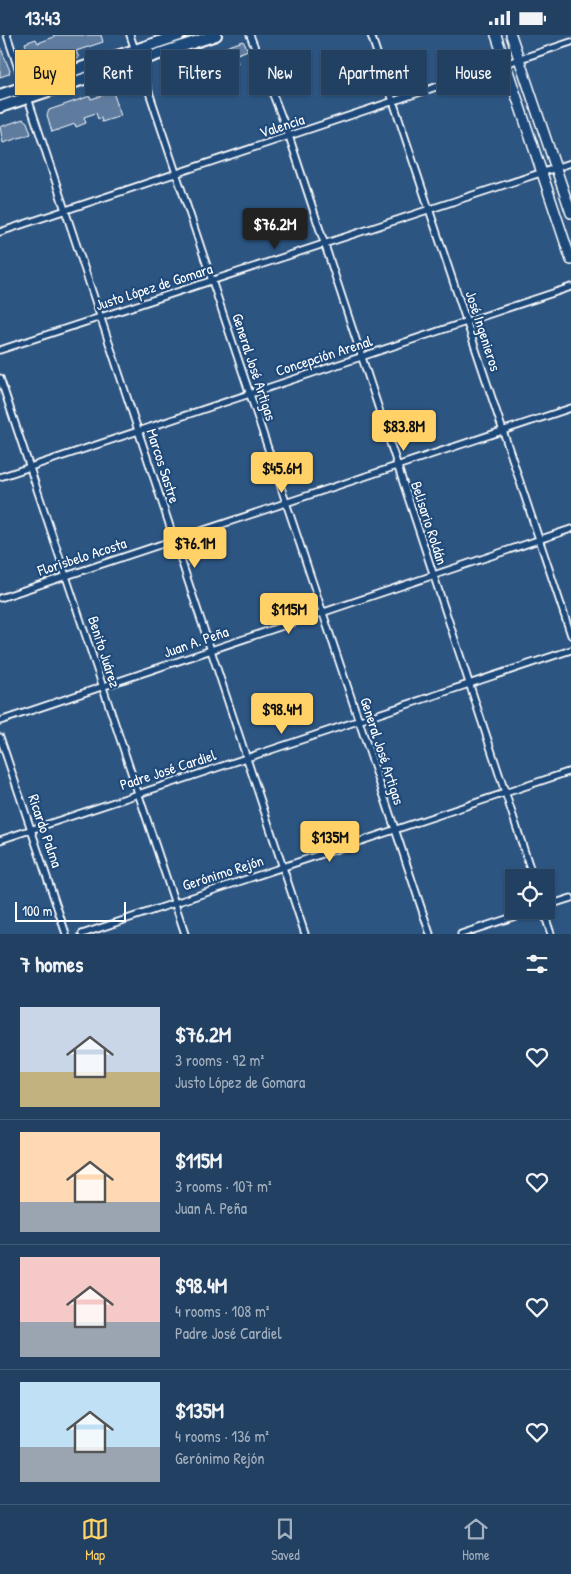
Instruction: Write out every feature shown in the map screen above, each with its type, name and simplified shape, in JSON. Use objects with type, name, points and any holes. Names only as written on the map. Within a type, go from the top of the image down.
[{"type":"main road","points":[[135,50],[180,35]]},
{"type":"main road","points":[[151,57],[216,35]]},
{"type":"main road","points":[[496,35],[501,50]]},
{"type":"main road","points":[[512,35],[571,213]]},
{"type":"main road","points":[[510,76],[571,259]]},
{"type":"main road","points":[[0,107],[85,79]]},
{"type":"main road","points":[[0,95],[15,90]]},
{"type":"street","name":"Marcos Sastre","points":[[7,35],[15,59]]},
{"type":"street","name":"General José Artigas","points":[[130,35],[135,50]]},
{"type":"street","name":"Belisario Roldán","points":[[250,35],[289,136],[530,869]]},
{"type":"street","name":"José Ingenieros","points":[[371,35],[571,635]]},
{"type":"street","name":"Valencia","points":[[510,63],[571,42]]},
{"type":"street","name":"Valencia","points":[[0,232],[437,87]]},
{"type":"street","name":"Marcos Sastre","points":[[27,95],[305,934]]},
{"type":"street","name":"General José Artigas","points":[[150,95],[430,934]]},
{"type":"street","name":"Justo López de Gomara","points":[[0,350],[571,163]]},
{"type":"street","name":"Concepción Arenal","points":[[0,477],[571,287]]},
{"type":"street","name":"Benito Juárez","points":[[0,378],[185,934]]},
{"type":"street","name":"Florisbelo Acosta","points":[[0,598],[571,409]]},
{"type":"street","name":"Juan A. Peña","points":[[0,721],[571,529]]},
{"type":"street","name":"Padre José Cardiel","points":[[0,840],[571,650]]},
{"type":"street","name":"Ricardo Palma","points":[[0,737],[66,934]]},
{"type":"street","name":"Gerónimo Rejón","points":[[82,934],[571,771]]},
{"type":"street","points":[[555,903],[571,898]]},
{"type":"street","points":[[461,934],[507,919]]},
{"type":"street","points":[[546,919],[551,934]]},
{"type":"building","points":[[53,35],[101,35],[103,42],[76,51],[79,58],[75,59],[75,50],[27,50],[25,43],[36,39],[38,43],[54,37]]},
{"type":"building","points":[[243,41],[248,50],[239,53],[239,50],[218,50]]},
{"type":"building","points":[[0,46],[10,71],[9,74],[0,77]]},
{"type":"building","points":[[104,95],[114,95],[121,116],[102,122],[101,118],[98,119],[96,113],[84,117],[86,123],[76,127],[75,124],[52,132],[47,115],[49,110],[90,96],[91,99]]},
{"type":"building","points":[[23,119],[27,122],[31,134],[3,143],[0,127]]}]
